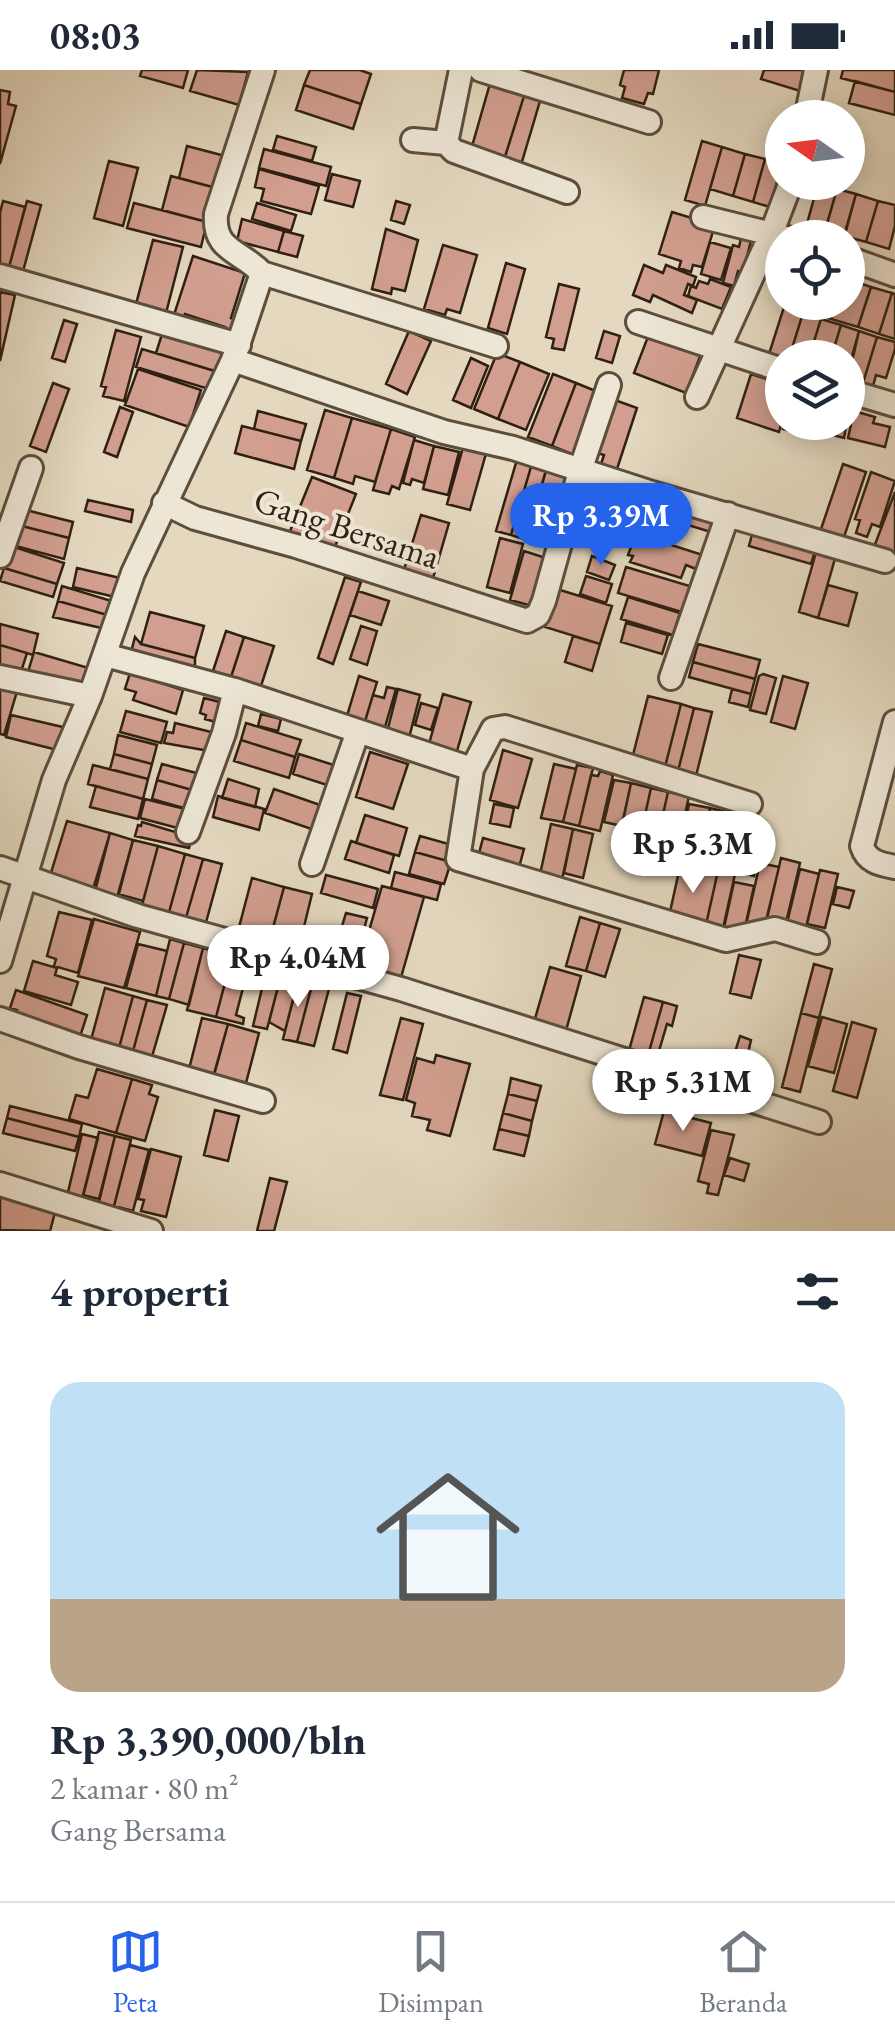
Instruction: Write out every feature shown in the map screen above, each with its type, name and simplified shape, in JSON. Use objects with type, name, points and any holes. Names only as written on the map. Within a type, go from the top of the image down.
[{"type":"street","points":[[264,70],[215,227],[218,240],[262,273],[496,346]]},
{"type":"street","points":[[446,143],[461,70]]},
{"type":"street","points":[[481,70],[649,122]]},
{"type":"street","points":[[810,100],[816,70]]},
{"type":"street","points":[[413,140],[446,143],[454,151],[567,192]]},
{"type":"street","points":[[703,217],[765,231]]},
{"type":"street","points":[[698,397],[716,349],[765,262]]},
{"type":"street","points":[[865,264],[895,274]]},
{"type":"street","points":[[0,961],[54,780],[90,696],[133,574],[236,352],[262,273]]},
{"type":"street","points":[[0,276],[236,352],[444,432],[513,448],[886,561]]},
{"type":"street","points":[[638,322],[765,365]]},
{"type":"street","points":[[580,471],[609,385]]},
{"type":"street","points":[[865,395],[895,405]]},
{"type":"street","points":[[0,556],[31,468]]},
{"type":"street","name":"Gang Bersama","points":[[164,504],[196,518],[527,621],[538,614],[544,600],[580,471]]},
{"type":"street","points":[[672,678],[728,514]]},
{"type":"street","points":[[105,655],[235,690],[472,769]]},
{"type":"street","points":[[0,677],[90,696]]},
{"type":"street","points":[[188,832],[224,733],[235,690]]},
{"type":"street","points":[[895,722],[862,846],[864,855],[895,868]]},
{"type":"street","points":[[750,804],[505,727],[492,729],[472,769],[458,859],[726,940],[775,930],[817,942]]},
{"type":"street","points":[[312,864],[358,731]]},
{"type":"street","points":[[0,868],[138,916],[402,989],[819,1122]]},
{"type":"street","points":[[0,1019],[79,1047],[264,1101]]},
{"type":"street","points":[[0,1184],[151,1231]]},
{"type":"building","points":[[142,70],[188,70],[183,88],[140,76]]},
{"type":"building","points":[[197,70],[248,72],[239,105],[190,91]]},
{"type":"building","points":[[310,70],[360,70],[371,74],[361,104],[304,85]]},
{"type":"building","points":[[624,70],[659,70],[653,94],[648,93],[644,104],[622,98]]},
{"type":"building","points":[[764,70],[806,70],[800,91],[761,79]]},
{"type":"building","points":[[843,70],[895,70],[895,92],[841,78]]},
{"type":"building","points":[[491,80],[517,88],[515,93],[524,96],[504,160],[471,150]]},
{"type":"building","points":[[855,81],[895,92],[895,115],[865,107],[865,100],[850,100]]},
{"type":"building","points":[[304,85],[361,104],[353,129],[296,110]]},
{"type":"building","points":[[0,90],[10,92],[8,104],[16,106],[0,164]]},
{"type":"building","points":[[524,96],[540,101],[521,165],[504,160]]},
{"type":"building","points":[[277,136],[316,147],[312,161],[273,150]]},
{"type":"building","points":[[702,141],[722,147],[705,206],[685,200]]},
{"type":"building","points":[[187,146],[225,156],[216,188],[179,178]]},
{"type":"building","points":[[722,147],[745,154],[733,196],[710,189]]},
{"type":"building","points":[[264,149],[331,167],[326,186],[259,168]]},
{"type":"building","points":[[745,154],[765,159],[753,202],[733,196]]},
{"type":"building","points":[[765,159],[765,200],[772,200],[770,207],[753,202]]},
{"type":"building","points":[[109,161],[138,168],[123,226],[94,218]]},
{"type":"building","points":[[259,169],[319,186],[311,214],[261,201],[264,189],[255,187]]},
{"type":"building","points":[[332,174],[360,181],[353,207],[325,200]]},
{"type":"building","points":[[171,176],[216,188],[207,222],[162,210]]},
{"type":"building","points":[[865,197],[878,201],[866,242],[865,220],[849,220],[854,200],[865,200]]},
{"type":"building","points":[[814,200],[834,200],[828,220],[808,220]]},
{"type":"building","points":[[834,200],[854,200],[849,220],[828,220]]},
{"type":"building","points":[[3,201],[25,207],[8,271],[0,269]]},
{"type":"building","points":[[27,201],[41,205],[22,275],[8,271]]},
{"type":"building","points":[[396,201],[410,205],[404,224],[391,220]]},
{"type":"building","points":[[878,201],[895,205],[889,249],[866,242]]},
{"type":"building","points":[[134,203],[207,222],[201,247],[127,228]]},
{"type":"building","points":[[257,203],[296,215],[291,231],[252,219]]},
{"type":"building","points":[[672,212],[715,225],[702,267],[693,265],[691,272],[679,268],[681,261],[659,254]]},
{"type":"building","points":[[242,219],[284,231],[278,252],[237,241]]},
{"type":"building","points":[[386,229],[418,240],[405,291],[392,288],[391,294],[372,289]]},
{"type":"building","points":[[284,231],[303,236],[297,257],[278,252]]},
{"type":"building","points":[[742,234],[752,237],[743,272],[738,271],[734,286],[723,283],[733,245],[739,247]]},
{"type":"building","points":[[153,240],[183,247],[165,317],[135,308]]},
{"type":"building","points":[[710,242],[731,248],[721,280],[701,274]]},
{"type":"building","points":[[443,245],[477,255],[460,313],[447,309],[445,315],[424,309]]},
{"type":"building","points":[[193,256],[245,273],[231,318],[239,320],[234,335],[223,332],[225,327],[185,314],[182,321],[173,318]]},
{"type":"building","points":[[506,263],[525,269],[507,334],[488,328]]},
{"type":"building","points":[[644,265],[663,273],[666,265],[696,277],[684,295],[697,300],[692,313],[653,295],[650,302],[633,295]]},
{"type":"building","points":[[710,279],[731,287],[722,309],[688,296],[691,286],[696,288],[699,281],[708,284]]},
{"type":"building","points":[[559,284],[579,289],[564,350],[552,348],[554,339],[546,337]]},
{"type":"building","points":[[871,287],[892,293],[879,334],[858,327],[860,320],[865,320]]},
{"type":"building","points":[[0,292],[15,295],[0,361]]},
{"type":"building","points":[[892,293],[895,294],[895,339],[879,334]]},
{"type":"building","points":[[64,320],[77,324],[65,362],[52,358]]},
{"type":"building","points":[[780,320],[801,320],[795,340],[773,340]]},
{"type":"building","points":[[801,320],[821,320],[815,340],[795,340]]},
{"type":"building","points":[[821,320],[841,325],[836,340],[814,340]]},
{"type":"building","points":[[834,320],[860,320],[858,327]]},
{"type":"building","points":[[841,325],[859,331],[856,340],[836,340]]},
{"type":"building","points":[[116,330],[141,337],[124,401],[103,396],[106,387],[101,386]]},
{"type":"building","points":[[163,331],[224,349],[218,372],[156,353]]},
{"type":"building","points":[[409,331],[431,341],[407,394],[386,384]]},
{"type":"building","points":[[604,331],[620,336],[612,363],[596,358]]},
{"type":"building","points":[[859,331],[877,337],[865,376],[865,340],[857,340]]},
{"type":"building","points":[[649,334],[701,354],[686,393],[634,373]]},
{"type":"building","points":[[877,337],[895,342],[886,378],[876,375],[873,386],[865,384]]},
{"type":"building","points":[[142,349],[218,372],[212,390],[136,367]]},
{"type":"building","points":[[497,353],[520,362],[498,419],[474,409]]},
{"type":"building","points":[[471,358],[488,366],[471,408],[453,400]]},
{"type":"building","points":[[520,362],[549,374],[526,430],[498,419]]},
{"type":"building","points":[[138,369],[201,390],[189,427],[125,405]]},
{"type":"building","points":[[553,374],[576,383],[552,446],[528,437]]},
{"type":"building","points":[[751,374],[765,379],[765,427],[737,418]]},
{"type":"building","points":[[53,383],[69,389],[46,452],[30,446]]},
{"type":"building","points":[[576,383],[598,392],[574,455],[552,446]]},
{"type":"building","points":[[612,399],[637,408],[616,472],[600,467],[604,455],[594,452]]},
{"type":"building","points":[[120,407],[133,412],[117,457],[104,452]]},
{"type":"building","points":[[325,410],[352,418],[334,478],[307,470]]},
{"type":"building","points":[[258,411],[306,424],[301,441],[254,429]]},
{"type":"building","points":[[865,414],[875,417],[873,423],[890,427],[885,447],[856,440],[865,440]]},
{"type":"building","points":[[352,418],[391,429],[375,482],[355,476],[353,484],[334,478]]},
{"type":"building","points":[[242,426],[301,441],[294,469],[235,453]]},
{"type":"building","points":[[391,429],[415,437],[399,489],[392,486],[389,494],[373,490]]},
{"type":"building","points":[[414,440],[434,446],[424,483],[412,479],[410,485],[403,483]]},
{"type":"building","points":[[464,444],[487,450],[470,510],[447,504]]},
{"type":"building","points":[[434,446],[459,452],[448,495],[423,489]]},
{"type":"building","points":[[518,456],[533,460],[511,535],[496,531]]},
{"type":"building","points":[[533,460],[548,464],[526,540],[511,535]]},
{"type":"building","points":[[843,464],[866,472],[843,540],[820,532]]},
{"type":"building","points":[[546,470],[573,478],[556,537],[529,529]]},
{"type":"building","points":[[871,472],[895,481],[880,527],[872,524],[867,537],[856,533],[860,520],[855,519]]},
{"type":"building","points":[[312,477],[356,494],[332,554],[288,536]]},
{"type":"building","points":[[895,492],[895,555],[874,547]]},
{"type":"building","points":[[647,494],[719,517],[714,533],[642,511]]},
{"type":"building","points":[[88,500],[133,510],[131,522],[85,511]]},
{"type":"building","points":[[22,509],[73,522],[69,538],[18,525]]},
{"type":"building","points":[[421,515],[449,523],[431,585],[402,576]]},
{"type":"building","points":[[755,523],[818,541],[811,564],[749,546]]},
{"type":"building","points":[[18,525],[69,538],[64,559],[12,545]]},
{"type":"building","points":[[640,535],[706,556],[701,571],[686,565],[681,578],[630,562],[633,556],[628,555],[634,539],[637,541]]},
{"type":"building","points":[[500,538],[523,544],[510,593],[487,587]]},
{"type":"building","points":[[11,546],[64,563],[57,584],[4,568]]},
{"type":"building","points":[[817,549],[836,555],[818,618],[799,612]]},
{"type":"building","points":[[524,551],[546,558],[532,606],[510,600]]},
{"type":"building","points":[[592,556],[615,565],[609,580],[587,572]]},
{"type":"building","points":[[626,567],[693,587],[685,613],[618,593]]},
{"type":"building","points":[[4,568],[57,584],[53,597],[0,581]]},
{"type":"building","points":[[77,568],[120,578],[115,597],[73,587]]},
{"type":"building","points":[[586,576],[612,584],[606,603],[580,594]]},
{"type":"building","points":[[345,577],[361,582],[333,664],[318,658]]},
{"type":"building","points":[[828,585],[857,593],[848,626],[818,618]]},
{"type":"building","points":[[62,586],[115,602],[111,616],[58,601]]},
{"type":"building","points":[[557,589],[612,606],[600,644],[545,627]]},
{"type":"building","points":[[358,591],[389,601],[381,625],[350,615]]},
{"type":"building","points":[[628,597],[680,613],[673,635],[621,619]]},
{"type":"building","points":[[58,601],[111,616],[106,629],[53,617]]},
{"type":"building","points":[[150,612],[204,626],[195,658],[141,644]]},
{"type":"building","points":[[626,623],[668,635],[662,654],[621,642]]},
{"type":"building","points":[[0,624],[38,634],[33,655],[0,645]]},
{"type":"building","points":[[361,626],[377,631],[367,665],[350,659]]},
{"type":"building","points":[[226,631],[244,637],[231,677],[213,671]]},
{"type":"building","points":[[573,636],[600,644],[592,671],[565,662]]},
{"type":"building","points":[[135,637],[141,644],[195,658],[195,677],[129,660]]},
{"type":"building","points":[[244,637],[274,646],[261,686],[231,677]]},
{"type":"building","points":[[698,644],[760,660],[755,679],[693,662]]},
{"type":"building","points":[[0,645],[27,653],[20,675],[0,670]]},
{"type":"building","points":[[34,652],[92,669],[86,689],[28,672]]},
{"type":"building","points":[[693,662],[755,679],[751,694],[689,677]]},
{"type":"building","points":[[130,673],[183,690],[176,714],[133,700],[136,692],[125,689]]},
{"type":"building","points":[[359,676],[377,682],[365,721],[347,716]]},
{"type":"building","points":[[759,676],[776,678],[766,714],[750,710]]},
{"type":"building","points":[[783,676],[808,683],[795,729],[771,722]]},
{"type":"building","points":[[0,685],[18,688],[4,735],[0,734]]},
{"type":"building","points":[[387,687],[396,689],[383,734],[363,728],[373,695],[384,698]]},
{"type":"building","points":[[398,689],[420,695],[409,738],[387,732]]},
{"type":"building","points":[[732,689],[751,694],[748,707],[729,702]]},
{"type":"building","points":[[443,694],[471,702],[455,758],[427,751]]},
{"type":"building","points":[[648,696],[681,704],[665,767],[632,759]]},
{"type":"building","points":[[204,698],[228,704],[223,724],[205,719],[206,715],[200,713]]},
{"type":"building","points":[[421,703],[438,708],[431,730],[415,725]]},
{"type":"building","points":[[681,704],[694,708],[678,771],[665,767]]},
{"type":"building","points":[[694,708],[712,712],[695,780],[677,775]]},
{"type":"building","points":[[126,711],[167,722],[161,743],[120,732]]},
{"type":"building","points":[[261,714],[281,719],[278,731],[258,726]]},
{"type":"building","points":[[11,715],[67,728],[61,751],[6,737]]},
{"type":"building","points":[[175,723],[219,734],[215,752],[164,743],[167,732],[173,733]]},
{"type":"building","points":[[246,723],[301,740],[295,757],[241,740]]},
{"type":"building","points":[[118,735],[157,745],[152,764],[114,754]]},
{"type":"building","points":[[241,740],[295,757],[289,778],[234,761]]},
{"type":"building","points":[[503,750],[532,759],[518,808],[490,800]]},
{"type":"building","points":[[370,752],[408,764],[393,809],[356,797]]},
{"type":"building","points":[[114,754],[152,764],[148,779],[110,769]]},
{"type":"building","points":[[299,754],[340,767],[333,787],[293,774]]},
{"type":"building","points":[[162,764],[204,775],[199,792],[157,780]]},
{"type":"building","points":[[554,764],[576,769],[563,822],[541,818]]},
{"type":"building","points":[[93,765],[148,779],[143,799],[88,784]]},
{"type":"building","points":[[577,765],[593,768],[579,826],[563,822]]},
{"type":"building","points":[[600,771],[613,775],[600,831],[579,826],[591,775],[598,776]]},
{"type":"building","points":[[228,779],[259,789],[255,807],[222,798]]},
{"type":"building","points":[[157,780],[199,792],[194,811],[152,799]]},
{"type":"building","points":[[614,780],[631,783],[622,826],[604,822]]},
{"type":"building","points":[[631,783],[651,788],[639,842],[619,838]]},
{"type":"building","points":[[96,786],[143,799],[138,819],[90,807]]},
{"type":"building","points":[[651,788],[668,792],[656,846],[639,842]]},
{"type":"building","points":[[274,789],[326,807],[317,831],[265,813]]},
{"type":"building","points":[[668,792],[689,796],[677,851],[656,846]]},
{"type":"building","points":[[218,796],[264,809],[259,830],[213,817]]},
{"type":"building","points":[[145,799],[189,810],[185,830],[140,818]]},
{"type":"building","points":[[494,804],[514,808],[510,827],[490,823]]},
{"type":"building","points":[[689,804],[710,808],[700,853],[680,848]]},
{"type":"building","points":[[710,808],[726,812],[716,856],[700,853]]},
{"type":"building","points":[[726,812],[748,817],[738,861],[716,856]]},
{"type":"building","points":[[365,815],[407,828],[399,856],[356,843]]},
{"type":"building","points":[[748,817],[765,821],[754,876],[736,872]]},
{"type":"building","points":[[67,821],[110,833],[93,889],[50,876]]},
{"type":"building","points":[[142,822],[192,837],[189,848],[135,836]]},
{"type":"building","points":[[551,824],[573,829],[561,884],[539,879]]},
{"type":"building","points":[[573,829],[593,834],[583,878],[564,873]]},
{"type":"building","points":[[110,833],[133,840],[116,905],[93,899]]},
{"type":"building","points":[[420,836],[456,846],[451,862],[415,852]]},
{"type":"building","points":[[483,838],[524,849],[518,871],[477,861]]},
{"type":"building","points":[[133,840],[158,846],[143,901],[118,894]]},
{"type":"building","points":[[351,841],[394,855],[389,873],[345,859]]},
{"type":"building","points":[[158,846],[185,854],[168,916],[141,909]]},
{"type":"building","points":[[415,852],[451,862],[444,884],[409,874]]},
{"type":"building","points":[[185,854],[203,859],[185,921],[168,916]]},
{"type":"building","points":[[781,858],[800,863],[785,927],[766,923]]},
{"type":"building","points":[[203,859],[222,864],[205,926],[185,921]]},
{"type":"building","points":[[681,862],[718,871],[705,929],[668,921]]},
{"type":"building","points":[[760,863],[779,867],[764,929],[746,925]]},
{"type":"building","points":[[800,869],[819,874],[806,927],[787,923]]},
{"type":"building","points":[[820,870],[838,874],[825,928],[807,924]]},
{"type":"building","points":[[718,871],[735,874],[722,933],[705,929]]},
{"type":"building","points":[[395,872],[441,884],[437,900],[391,888]]},
{"type":"building","points":[[326,875],[378,889],[373,908],[321,893]]},
{"type":"building","points":[[252,878],[284,887],[270,939],[238,931]]},
{"type":"building","points":[[734,882],[754,886],[744,932],[724,928]]},
{"type":"building","points":[[382,886],[424,897],[400,981],[358,969]]},
{"type":"building","points":[[284,887],[312,894],[299,947],[270,939]]},
{"type":"building","points":[[837,887],[854,891],[849,908],[833,904]]},
{"type":"building","points":[[59,912],[92,920],[78,973],[54,966],[56,959],[47,956]]},
{"type":"building","points":[[346,913],[367,918],[356,960],[343,957],[348,938],[339,936]]},
{"type":"building","points":[[580,917],[600,923],[586,971],[566,966]]},
{"type":"building","points":[[94,919],[140,932],[124,988],[78,976]]},
{"type":"building","points":[[600,923],[620,929],[605,977],[586,971]]},
{"type":"building","points":[[170,939],[184,943],[169,999],[156,996]]},
{"type":"building","points":[[184,943],[203,948],[189,1005],[169,999]]},
{"type":"building","points":[[138,944],[167,951],[156,996],[126,988]]},
{"type":"building","points":[[203,948],[232,956],[216,1017],[187,1010]]},
{"type":"building","points":[[739,955],[761,960],[751,998],[730,993]]},
{"type":"building","points":[[231,960],[249,965],[236,1015],[244,1018],[243,1024],[216,1017]]},
{"type":"building","points":[[33,961],[57,968],[55,975],[78,982],[71,1005],[24,991]]},
{"type":"building","points":[[814,964],[832,969],[819,1018],[801,1013]]},
{"type":"building","points":[[550,967],[581,976],[564,1038],[532,1029]]},
{"type":"building","points":[[299,977],[313,981],[297,1042],[283,1039]]},
{"type":"building","points":[[264,980],[279,983],[267,1029],[253,1026]]},
{"type":"building","points":[[313,981],[330,985],[314,1046],[297,1042]]},
{"type":"building","points":[[279,983],[296,988],[285,1031],[269,1022]]},
{"type":"building","points":[[105,988],[133,996],[119,1048],[91,1040]]},
{"type":"building","points":[[16,990],[87,1015],[78,1043],[13,1023],[17,1010],[10,1008]]},
{"type":"building","points":[[347,993],[361,996],[347,1053],[333,1049]]},
{"type":"building","points":[[133,996],[147,1000],[133,1051],[119,1048]]},
{"type":"building","points":[[644,997],[663,1002],[647,1059],[628,1054]]},
{"type":"building","points":[[147,1000],[167,1005],[149,1067],[130,1062]]},
{"type":"building","points":[[663,1002],[677,1006],[656,1061],[647,1059]]},
{"type":"building","points":[[801,1013],[819,1018],[800,1092],[782,1087]]},
{"type":"building","points":[[822,1017],[847,1024],[834,1073],[808,1066]]},
{"type":"building","points":[[202,1018],[228,1024],[213,1079],[188,1073]]},
{"type":"building","points":[[401,1018],[423,1024],[403,1100],[380,1095]]},
{"type":"building","points":[[852,1022],[876,1029],[857,1098],[833,1091]]},
{"type":"building","points":[[228,1024],[259,1033],[246,1083],[240,1081],[238,1086],[218,1081],[219,1076],[214,1074]]},
{"type":"building","points":[[740,1036],[751,1040],[748,1053],[754,1055],[750,1068],[732,1062]]},
{"type":"building","points":[[436,1055],[470,1064],[450,1136],[427,1130],[430,1120],[412,1116],[415,1103],[406,1100],[417,1058],[434,1063]]},
{"type":"building","points":[[97,1069],[132,1079],[116,1133],[69,1119],[76,1095],[88,1098]]},
{"type":"building","points":[[511,1078],[541,1086],[537,1101],[508,1094]]},
{"type":"building","points":[[132,1079],[152,1085],[149,1094],[158,1097],[145,1141],[116,1133]]},
{"type":"building","points":[[508,1094],[537,1101],[532,1121],[503,1113]]},
{"type":"building","points":[[10,1106],[82,1124],[79,1137],[7,1118]]},
{"type":"building","points":[[215,1110],[239,1116],[228,1161],[204,1155]]},
{"type":"building","points":[[664,1111],[711,1123],[702,1156],[655,1144]]},
{"type":"building","points":[[503,1113],[532,1121],[529,1136],[499,1129]]},
{"type":"building","points":[[7,1118],[79,1137],[75,1151],[3,1133]]},
{"type":"building","points":[[499,1129],[529,1136],[524,1156],[494,1149]]},
{"type":"building","points":[[711,1130],[734,1135],[718,1195],[707,1193],[709,1184],[698,1181]]},
{"type":"building","points":[[99,1132],[115,1136],[99,1199],[83,1195]]},
{"type":"building","points":[[82,1134],[98,1138],[82,1200],[67,1196]]},
{"type":"building","points":[[115,1136],[131,1140],[113,1210],[98,1206]]},
{"type":"building","points":[[130,1145],[149,1150],[133,1211],[114,1206]]},
{"type":"building","points":[[151,1149],[181,1157],[166,1217],[141,1211],[144,1200],[138,1199]]},
{"type":"building","points":[[730,1158],[749,1164],[744,1181],[724,1175]]},
{"type":"building","points":[[270,1178],[287,1182],[274,1231],[257,1231]]},
{"type":"building","points":[[0,1189],[57,1205],[50,1231],[0,1230]]}]
